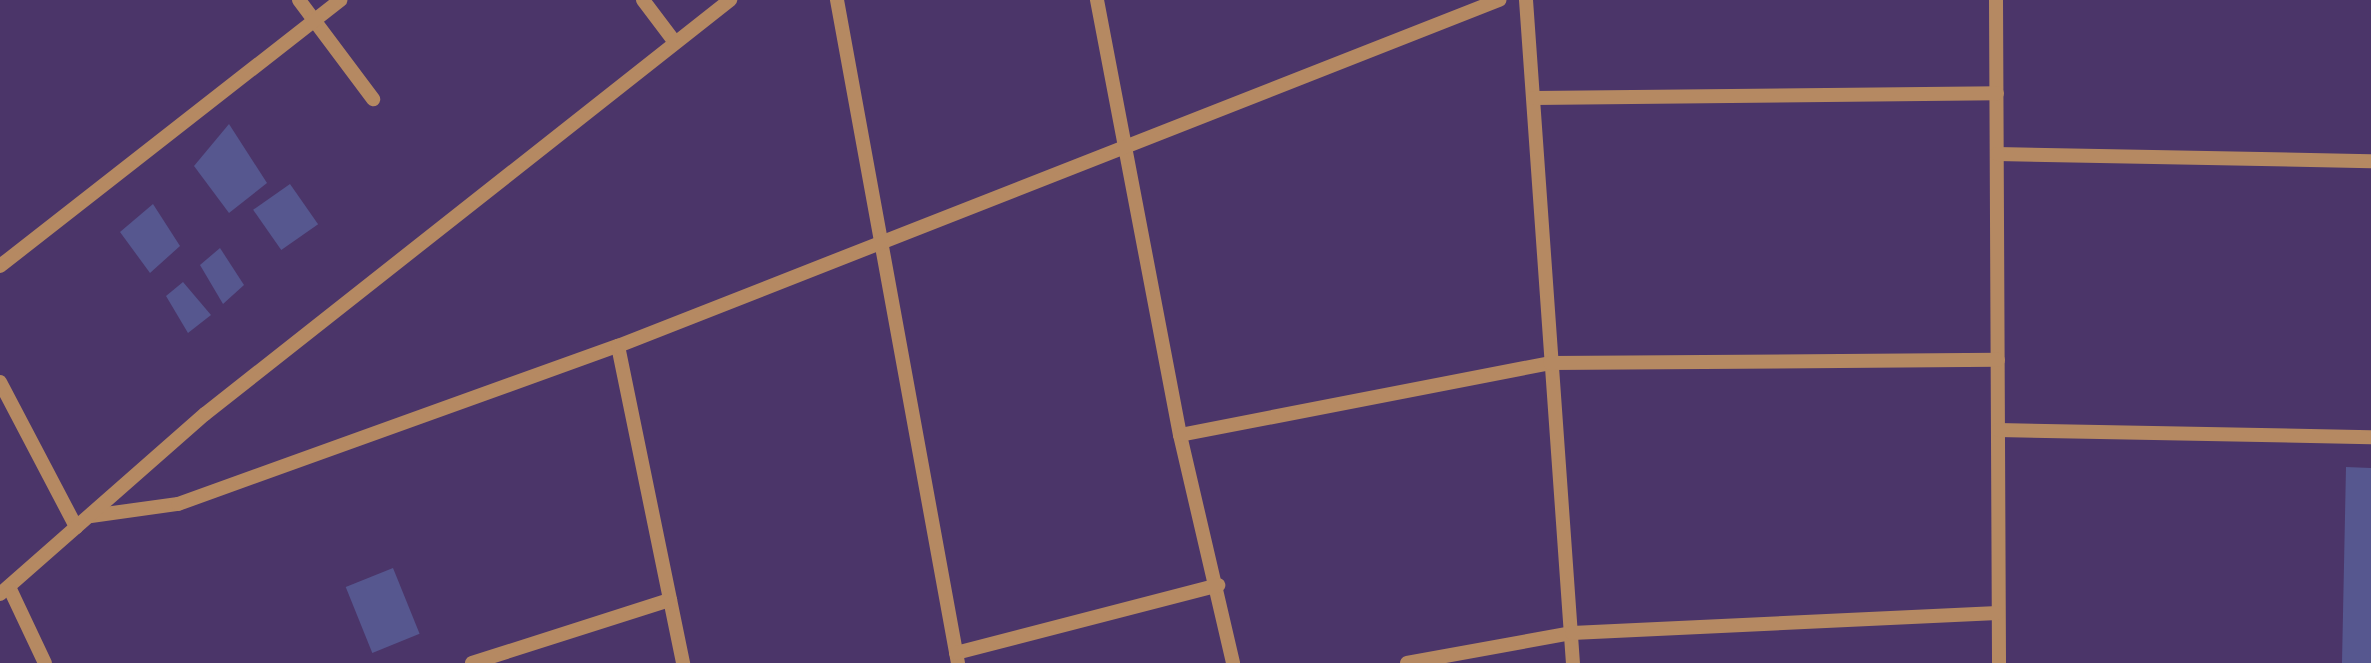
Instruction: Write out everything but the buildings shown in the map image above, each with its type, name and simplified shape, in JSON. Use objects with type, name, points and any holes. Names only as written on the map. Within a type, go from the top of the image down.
[{"type":"street","points":[[299,0],[373,99]]},
{"type":"street","points":[[0,266],[340,0]]},
{"type":"street","points":[[643,0],[674,41]]},
{"type":"street","points":[[45,663],[5,590],[205,414],[674,41],[730,0]]},
{"type":"street","points":[[837,0],[957,658],[1218,585]]},
{"type":"street","points":[[1097,0],[1180,435],[1218,585],[1233,663]]},
{"type":"street","points":[[91,516],[178,504],[618,346],[1499,0]]},
{"type":"street","points":[[1526,0],[1573,663]]},
{"type":"street","points":[[1996,0],[1999,663]]},
{"type":"street","points":[[1534,98],[1997,93]]},
{"type":"street","points":[[1997,154],[2371,161]]},
{"type":"street","points":[[618,346],[683,663]]},
{"type":"street","points":[[1180,435],[1550,363],[1998,360]]},
{"type":"street","points":[[0,382],[76,527]]},
{"type":"street","points":[[1998,430],[2371,437]]},
{"type":"street","points":[[472,663],[670,600]]},
{"type":"street","points":[[1407,663],[1572,633],[1998,613]]}]
